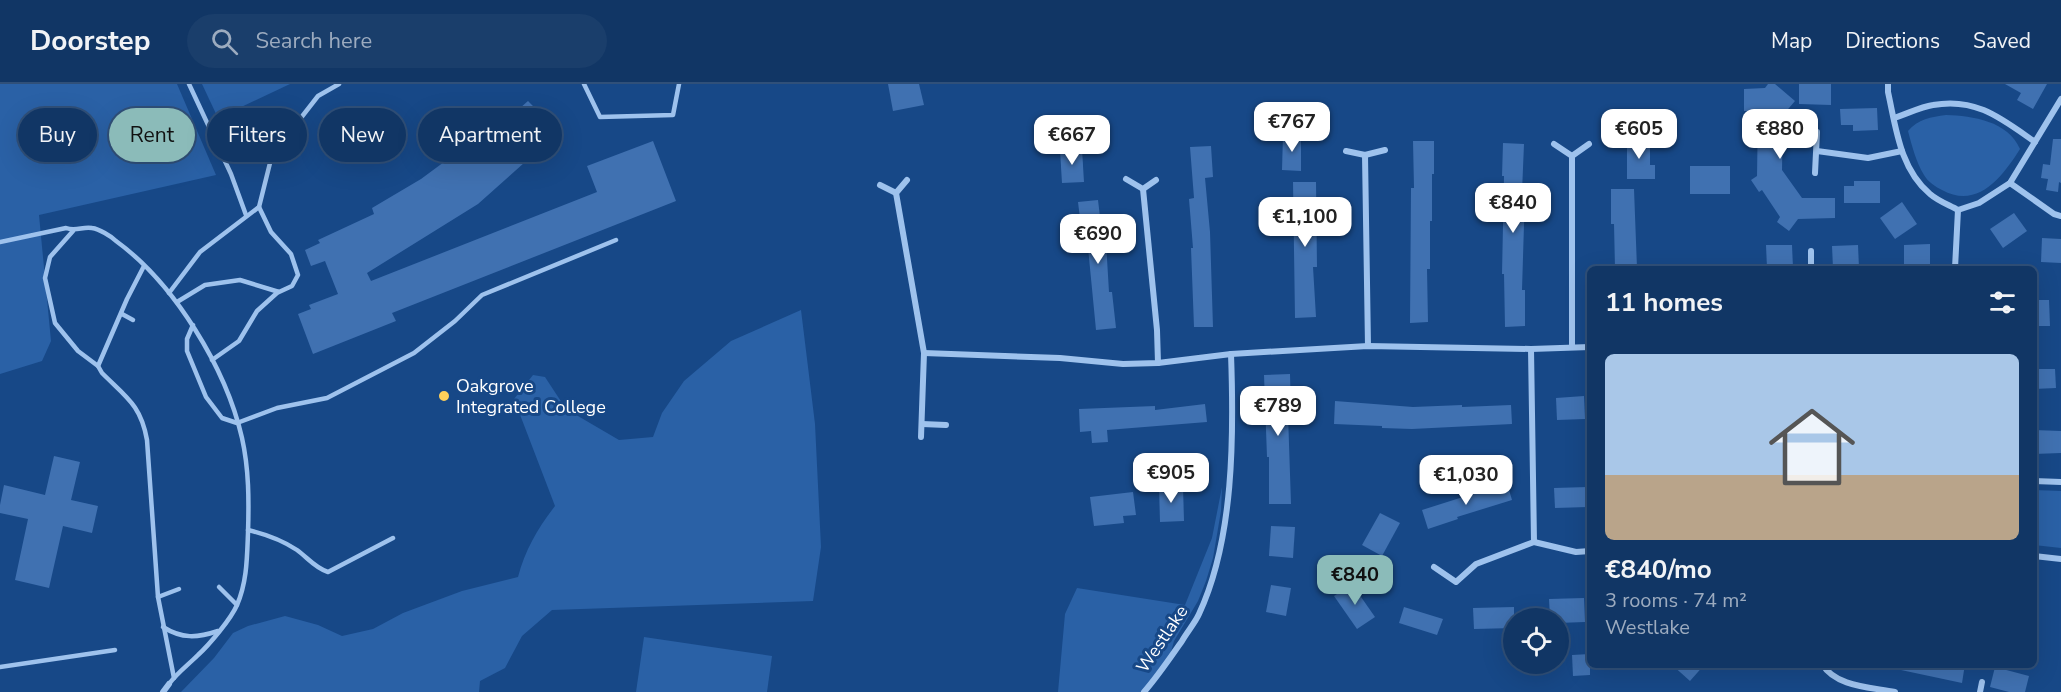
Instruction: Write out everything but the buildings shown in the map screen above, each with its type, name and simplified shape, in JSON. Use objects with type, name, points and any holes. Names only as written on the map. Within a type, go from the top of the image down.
[{"type":"street","points":[[1887,84],[1902,151],[1911,174],[1930,195],[1958,210],[1979,203],[2010,183],[2061,99]]},
{"type":"street","points":[[1894,118],[1934,105],[1967,103],[1994,114],[2035,142]]},
{"type":"street","points":[[1815,173],[1817,132]]},
{"type":"street","points":[[1554,144],[1572,156]]},
{"type":"street","points":[[1572,156],[1589,144]]},
{"type":"street","points":[[1346,151],[1365,154],[1385,150]]},
{"type":"street","points":[[1816,151],[1868,158],[1902,151]]},
{"type":"street","points":[[1365,154],[1368,346]]},
{"type":"street","points":[[1572,156],[1572,346]]},
{"type":"street","points":[[1126,179],[1143,189]]},
{"type":"street","points":[[896,193],[907,180]]},
{"type":"street","points":[[1143,189],[1155,180]]},
{"type":"street","points":[[2010,183],[2054,214],[2061,216]]},
{"type":"street","points":[[880,184],[896,193]]},
{"type":"street","points":[[1143,189],[1157,330],[1158,363]]},
{"type":"street","points":[[896,193],[924,353],[921,437]]},
{"type":"street","points":[[1955,266],[1958,210]]},
{"type":"street","points":[[1811,251],[1811,266]]},
{"type":"street","points":[[924,353],[1060,358],[1123,364],[1158,363],[1231,354],[1368,346],[1531,349],[1587,347]]},
{"type":"street","points":[[1531,349],[1534,542]]},
{"type":"street","name":"Westlake","points":[[1144,692],[1158,676],[1199,615],[1218,562],[1226,521],[1230,462],[1231,354]]},
{"type":"street","points":[[922,424],[945,425]]},
{"type":"street","points":[[2037,481],[2061,482]]},
{"type":"street","points":[[1434,567],[1456,582],[1476,564],[1534,542],[1576,552],[1587,551]]},
{"type":"street","points":[[2037,556],[2061,559]]},
{"type":"street","points":[[1824,668],[1828,674],[1839,680],[1895,692]]},
{"type":"street","points":[[1980,692],[1982,682]]},
{"type":"street","points":[[163,692],[169,684]]},
{"type":"lane","points":[[189,84],[231,174],[246,215]]},
{"type":"lane","points":[[212,360],[239,341],[257,311],[279,292],[292,286],[298,276],[291,254],[271,232],[259,207],[272,155],[318,96],[339,84]]},
{"type":"lane","points":[[584,84],[600,117],[673,116],[679,84]]},
{"type":"lane","points":[[168,293],[200,252],[259,207]]},
{"type":"lane","points":[[0,242],[66,228],[73,231],[92,228],[116,240],[177,302],[193,325],[212,360],[237,423],[242,438],[249,487],[246,576],[237,605],[229,619],[201,653],[169,684]]},
{"type":"lane","points":[[73,231],[50,257],[45,278],[55,323],[78,351],[98,366],[140,412],[144,423],[158,597],[174,678]]},
{"type":"lane","points":[[193,325],[187,339],[187,351],[206,397],[222,418],[237,423],[277,408],[327,398],[414,353],[482,295],[616,240]]},
{"type":"lane","points":[[98,366],[127,299],[144,267]]},
{"type":"lane","points":[[177,302],[204,285],[240,280],[279,292]]},
{"type":"lane","points":[[122,314],[133,320]]},
{"type":"lane","points":[[248,530],[270,536],[296,550],[318,568],[328,572],[393,538]]},
{"type":"lane","points":[[219,587],[237,605]]},
{"type":"lane","points":[[158,597],[179,589]]},
{"type":"lane","points":[[163,627],[182,636],[199,637],[218,631]]},
{"type":"lane","points":[[0,667],[115,650]]},
{"type":"shaded area","points":[[0,84],[177,84],[187,108],[109,108],[109,162],[195,162],[195,126],[207,154],[207,162],[210,162],[216,175],[39,215],[51,341],[42,361],[0,374]]},
{"type":"shaded area","points":[[202,84],[290,84],[239,108],[213,108]]},
{"type":"shaded area","points":[[1946,115],[1978,119],[1998,126],[2007,132],[2020,149],[2006,170],[1978,193],[1967,196],[1955,195],[1942,190],[1928,180],[1919,165],[1908,131],[1920,121]]},
{"type":"shaded area","points":[[801,310],[815,424],[821,547],[813,601],[552,610],[522,636],[505,668],[480,681],[479,692],[181,692],[214,658],[233,633],[248,626],[285,616],[318,625],[342,636],[373,629],[403,613],[462,591],[518,577],[533,540],[555,506],[514,399],[533,375],[545,377],[566,409],[619,440],[653,437],[662,413],[684,381],[731,341]]},
{"type":"shaded area","points":[[1222,487],[1221,511],[1213,558],[1206,581],[1198,601],[1174,641],[1169,659],[1144,692],[1058,692],[1065,614],[1077,588],[1185,605],[1212,538]]},
{"type":"shaded area","points":[[2037,490],[2061,491],[2061,548],[2037,545]]},
{"type":"shaded area","points":[[644,637],[772,656],[767,692],[636,692]]},
{"type":"place","name":"Oakgrove Integrated College","points":[[444,396]]}]
